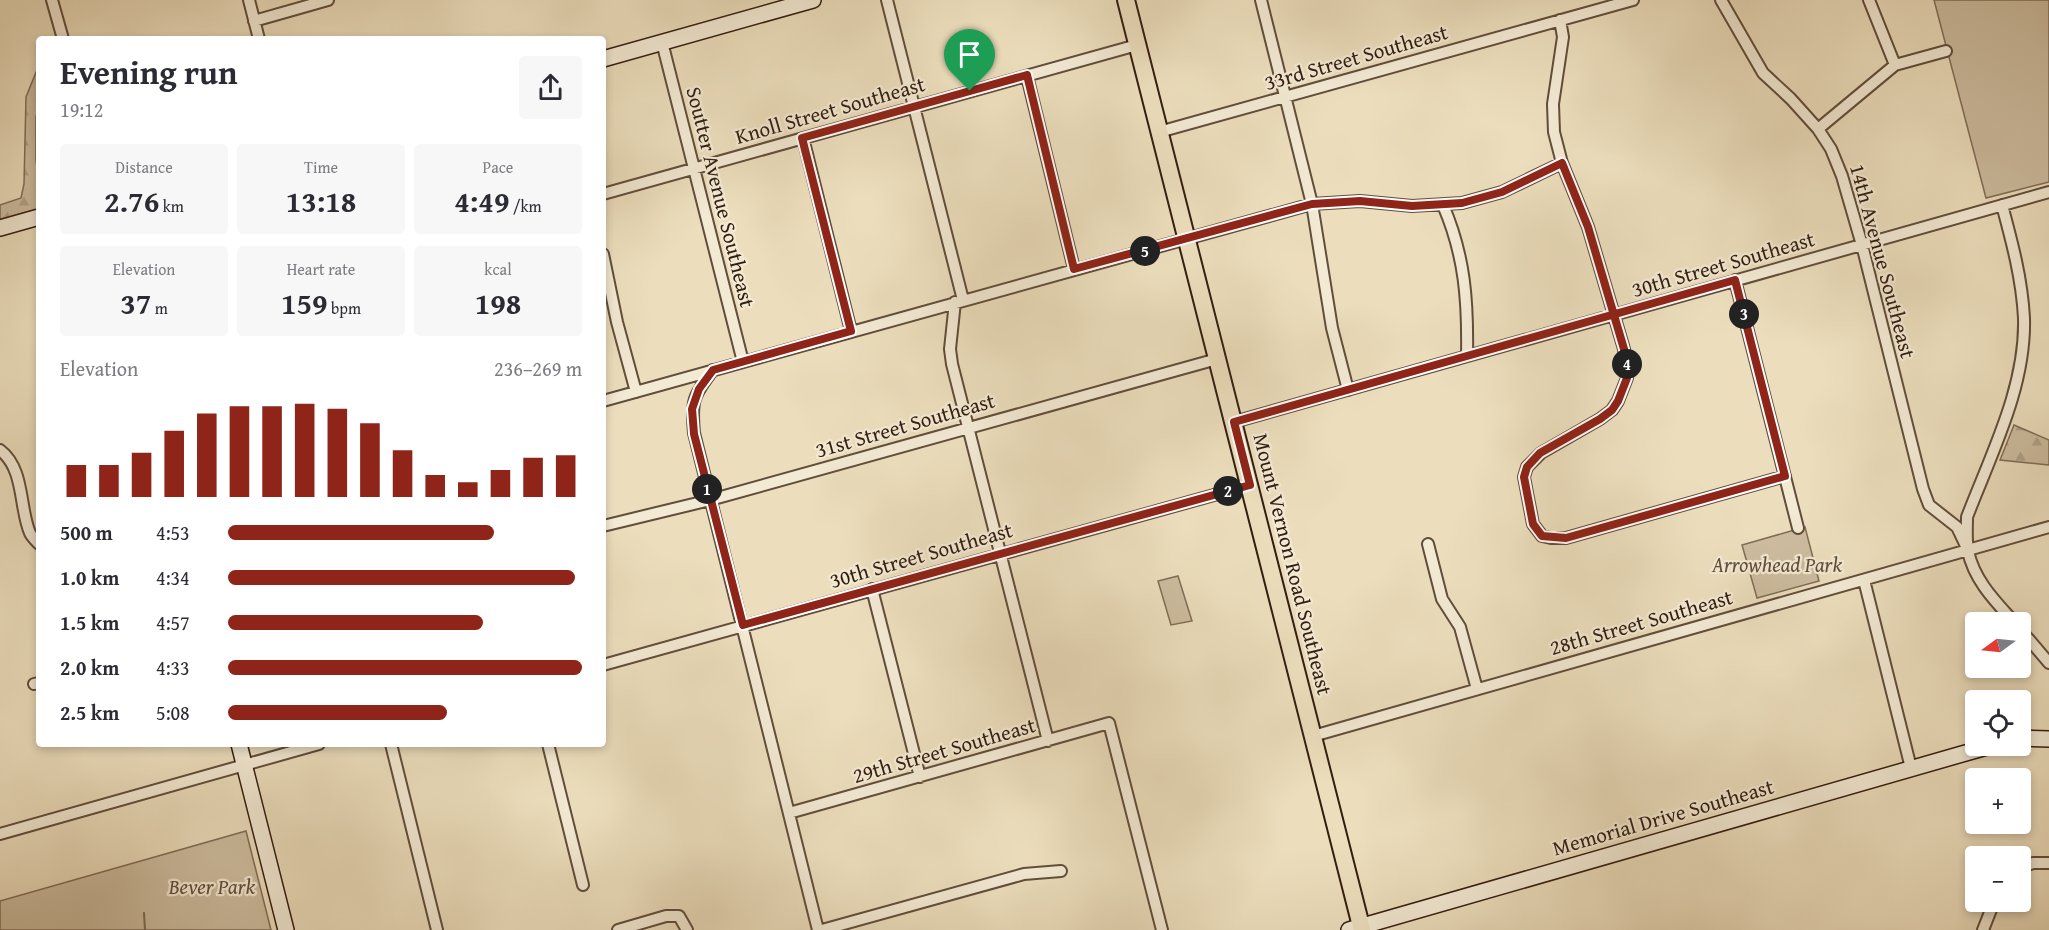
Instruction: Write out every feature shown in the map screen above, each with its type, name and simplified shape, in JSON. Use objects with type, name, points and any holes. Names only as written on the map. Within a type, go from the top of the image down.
[{"type":"main road","name":"Mount Vernon Road Southeast","points":[[1126,0],[1313,736],[1358,929]]},
{"type":"street","points":[[52,0],[62,36]]},
{"type":"street","points":[[249,0],[258,36]]},
{"type":"street","points":[[254,21],[328,0]]},
{"type":"street","points":[[606,58],[813,0]]},
{"type":"street","points":[[887,0],[959,301],[950,349],[952,364],[1048,741]]},
{"type":"street","points":[[1261,0],[1312,204],[1332,327],[1348,390]]},
{"type":"street","name":"33rd Street Southeast","points":[[1159,132],[1634,0]]},
{"type":"street","name":"14th Avenue Southeast","points":[[1721,0],[1763,73],[1791,99],[1818,129],[1832,149],[1862,245],[1923,489],[1929,505],[1958,527],[1968,550]]},
{"type":"street","points":[[1869,0],[1895,65]]},
{"type":"street","points":[[1560,20],[1563,37],[1553,104],[1554,132],[1562,163],[1588,227],[1627,363],[1627,378],[1612,410],[1540,453],[1527,467],[1524,477],[1533,524],[1542,536],[1566,538],[1785,476]]},
{"type":"street","name":"Soutter Avenue Southeast","points":[[662,42],[743,362]]},
{"type":"street","name":"Knoll Street Southeast","points":[[606,193],[1137,45]]},
{"type":"street","points":[[1818,129],[1895,65],[1946,51]]},
{"type":"street","points":[[1027,75],[1074,269]]},
{"type":"street","points":[[802,138],[851,331]]},
{"type":"street","points":[[606,400],[1312,204],[1360,201],[1412,206],[1462,203],[1502,192],[1562,163]]},
{"type":"street","name":"30th Street Southeast","points":[[1234,422],[2049,192]]},
{"type":"street","points":[[1443,205],[1456,242],[1467,294],[1467,356]]},
{"type":"street","points":[[2002,205],[2018,265],[2024,321],[2022,343],[2012,396],[1967,517],[1968,550],[1976,572],[1989,594],[2005,612]]},
{"type":"street","points":[[0,228],[36,218]]},
{"type":"street","points":[[606,269],[617,322],[636,392]]},
{"type":"street","points":[[1735,280],[1798,528]]},
{"type":"street","name":"31st Street Southeast","points":[[606,525],[710,500],[1217,359]]},
{"type":"street","points":[[713,370],[699,389],[692,409],[694,434],[820,930],[1024,874],[1060,871]]},
{"type":"street","points":[[0,450],[12,464],[16,473],[30,532],[36,540]]},
{"type":"street","name":"30th Street Southeast","points":[[606,664],[1250,485]]},
{"type":"street","name":"28th Street Southeast","points":[[1313,736],[2049,527]]},
{"type":"street","points":[[1428,544],[1442,599],[1460,627],[1477,689]]},
{"type":"street","points":[[1864,580],[1911,768]]},
{"type":"street","points":[[872,589],[920,777]]},
{"type":"street","points":[[2031,642],[2049,663]]},
{"type":"street","name":"29th Street Southeast","points":[[789,813],[1109,723],[1162,930]]},
{"type":"street","points":[[2031,738],[2049,739]]},
{"type":"street","points":[[240,747],[286,930]]},
{"type":"street","points":[[0,834],[308,747]]},
{"type":"street","points":[[392,747],[437,930]]},
{"type":"street","points":[[549,747],[583,885]]},
{"type":"street","name":"Memorial Drive Southeast","points":[[1358,929],[1690,830],[1965,753]]},
{"type":"street","points":[[2031,864],[2049,863]]},
{"type":"street","points":[[1983,930],[1990,912]]},
{"type":"street","points":[[618,930],[666,916],[679,916],[687,930]]},
{"type":"green space","points":[[1934,0],[2049,0],[2049,182],[1986,198]]},
{"type":"green space","points":[[36,72],[36,210],[0,219],[0,205],[21,198],[24,184],[26,97]]},
{"type":"green space","points":[[2014,425],[2049,440],[2049,465],[2000,460]]},
{"type":"green space","name":"Arrowhead Park","points":[[1805,527],[1819,581],[1757,598],[1742,545]]},
{"type":"green space","points":[[1178,576],[1192,621],[1171,625],[1158,581]]},
{"type":"green space","name":"Bever Park","points":[[246,831],[271,930],[0,930],[0,901]]},
{"type":"waterway","points":[[144,913],[145,930]]},
{"type":"route","points":[[970,91],[802,138],[851,331],[713,370],[699,389],[692,409],[694,434],[743,625],[1250,485],[1234,422],[1613,315],[1735,280],[1785,476],[1566,538],[1542,536],[1533,524],[1524,477],[1527,467],[1540,453],[1612,410],[1624,390],[1627,378],[1624,349],[1613,315],[1588,227],[1562,163],[1502,192],[1462,203],[1412,206],[1360,201],[1312,204],[1074,269],[1027,75],[970,91]]}]
